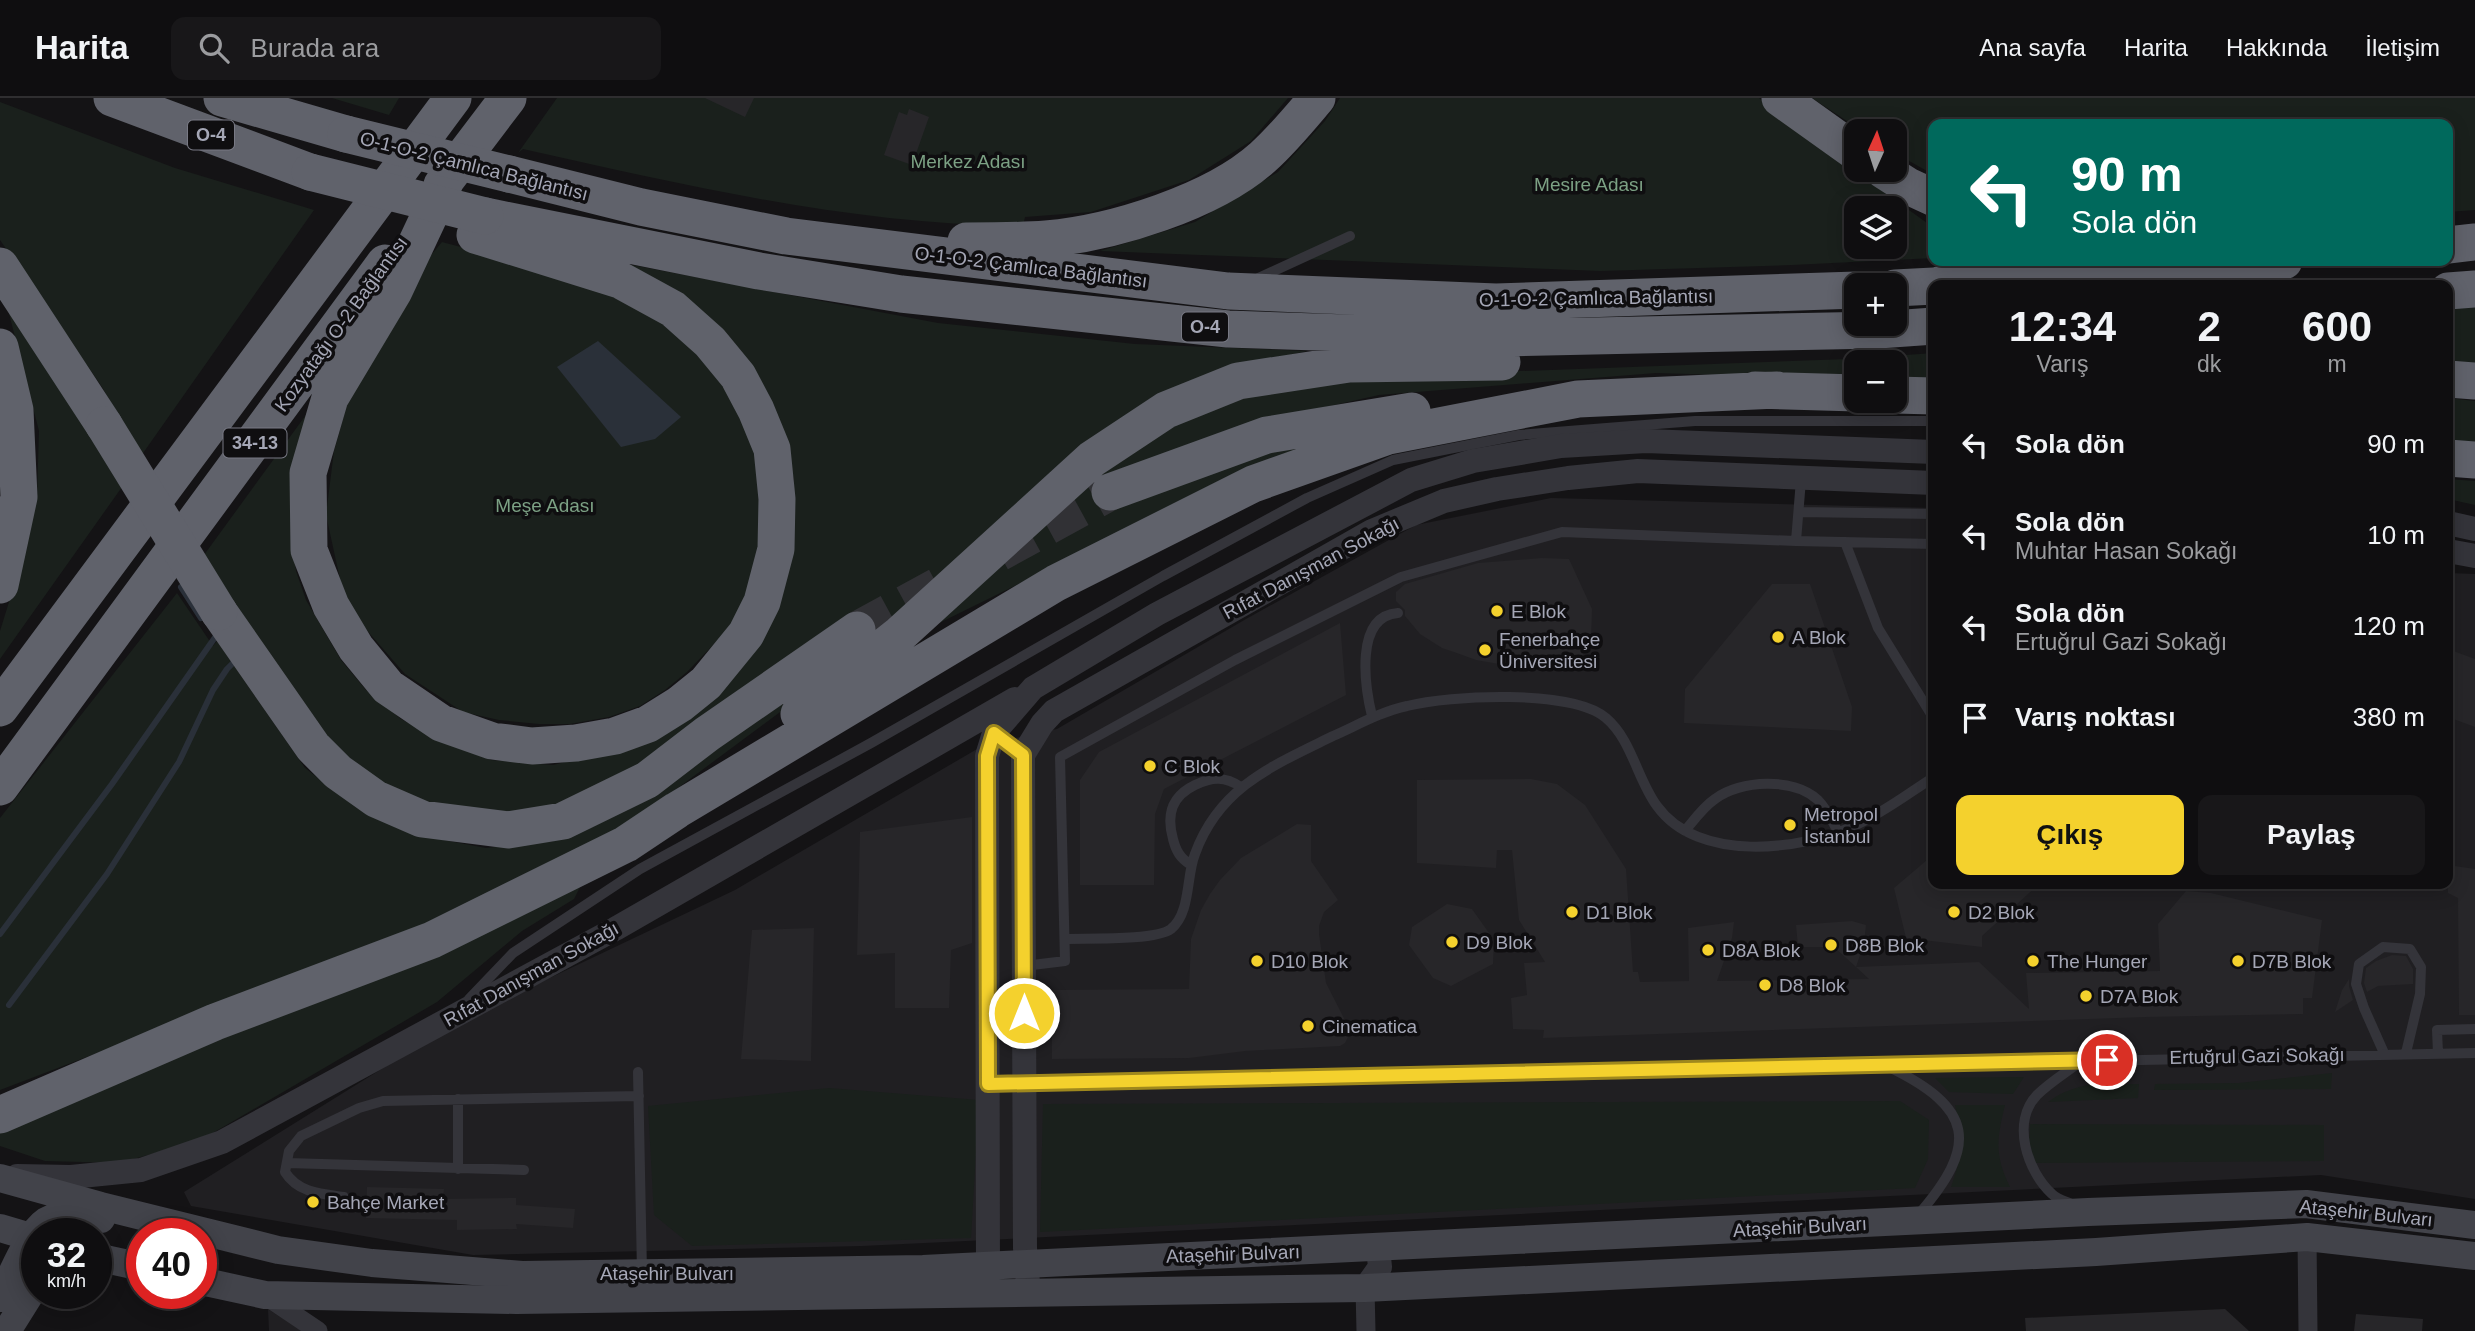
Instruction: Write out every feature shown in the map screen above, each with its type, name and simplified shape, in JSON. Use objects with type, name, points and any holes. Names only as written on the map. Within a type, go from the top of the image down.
[{"type":"highway","name":"O-4","points":[[112,98],[310,172],[480,226]]},
{"type":"highway","name":"O-1-O-2 Çamlıca Bağlantısı","points":[[222,98],[346,134],[641,207],[786,236],[1228,291],[1496,302],[1844,290]]},
{"type":"highway","points":[[260,98],[346,134]]},
{"type":"highway","points":[[73,607],[180,437],[327,227],[423,98]]},
{"type":"highway","name":"34-13","points":[[0,708],[453,98]]},
{"type":"highway","points":[[509,174],[749,218],[960,242],[1047,239],[1124,224],[1162,212],[1201,195],[1241,174],[1262,158],[1289,132],[1317,98]]},
{"type":"highway","points":[[1780,98],[1844,144]]},
{"type":"highway","name":"Kozyatağı O-2 Bağlantısı","points":[[0,787],[507,99]]},
{"type":"highway","points":[[447,178],[394,291],[330,398],[308,473],[309,550],[331,607],[356,648],[388,687],[442,723],[492,741],[532,746],[576,743],[615,736],[648,724],[680,704],[706,682],[746,634],[762,602],[776,550],[777,499],[772,449],[738,376],[710,342],[673,309],[620,280],[480,226]]},
{"type":"highway","points":[[1902,182],[1928,195]]},
{"type":"highway","name":"O-1-O-2 Çamlıca Bağlantısı","points":[[480,226],[901,294],[1228,329],[1500,338],[1878,330],[1928,326]]},
{"type":"highway","points":[[2453,244],[2475,242]]},
{"type":"highway","points":[[0,266],[104,425],[219,612],[313,747],[338,772],[376,799],[422,819],[508,830],[563,821],[647,780],[707,734],[857,630]]},
{"type":"highway","points":[[2032,280],[2234,266]]},
{"type":"highway","points":[[1907,287],[1928,286]]},
{"type":"highway","points":[[2453,291],[2475,289]]},
{"type":"highway","points":[[677,810],[901,634],[1092,459],[1166,410],[1238,381],[1349,364],[1599,360],[1928,341]]},
{"type":"highway","points":[[0,346],[15,410],[19,497],[0,585]]},
{"type":"highway","points":[[2453,379],[2475,381]]},
{"type":"highway","points":[[1110,492],[1267,435],[1578,385],[1844,393]]},
{"type":"highway","points":[[0,1115],[215,1022],[432,940],[626,844],[677,810],[1056,583],[1253,484],[1388,436],[1578,399],[1777,390]]},
{"type":"highway","points":[[1907,395],[1928,396]]},
{"type":"highway","points":[[2453,458],[2475,460]]},
{"type":"main road","points":[[8,1180],[55,1207],[60,1218]]},
{"type":"main road","name":"Ataşehir Bulvarı","points":[[8,1180],[278,1250],[372,1263],[522,1275],[897,1269],[2306,1204],[2475,1225]]},
{"type":"main road","points":[[2306,1204],[2306,1237]]},
{"type":"main road","points":[[0,1228],[21,1235]]},
{"type":"main road","name":"Ataşehir Bulvarı","points":[[217,1284],[265,1295],[516,1300],[1365,1288],[2096,1252],[2306,1237],[2475,1256]]},
{"type":"main road","points":[[217,1242],[278,1250]]},
{"type":"main road","points":[[0,1298],[21,1262]]},
{"type":"main road","points":[[7,1331],[21,1309]]},
{"type":"street","name":"Rıfat Danışman Sokağı","points":[[8,1180],[141,1170],[222,1142],[615,929],[1157,614],[1411,480],[1473,461],[1561,446],[1646,440],[1928,452]]},
{"type":"street","name":"Rıfat Danışman Sokağı","points":[[1023,755],[1042,724],[1054,711],[1372,531],[1444,501],[1521,485],[1638,471],[1928,483]]},
{"type":"street","points":[[2453,524],[2475,529]]},
{"type":"street","points":[[2453,552],[2475,556]]},
{"type":"street","name":"Rıfat Danışman Sokağı","points":[[994,733],[1033,688]]},
{"type":"street","points":[[961,730],[994,733],[1023,755],[1025,1248],[1029,1293]]},
{"type":"street","points":[[988,1293],[987,756],[994,733]]},
{"type":"street","points":[[2305,1327],[2306,1237]]},
{"type":"street","points":[[1366,1331],[1365,1288],[1380,1267],[1378,1248]]},
{"type":"street","points":[[265,1295],[318,1331]]},
{"type":"lane","points":[[1228,291],[1350,236]]},
{"type":"lane","points":[[453,1016],[513,953],[640,869],[871,743],[1163,576],[1307,498],[1393,460],[1519,435],[1695,421],[1928,421]]},
{"type":"lane","points":[[1796,541],[1801,478]]},
{"type":"lane","points":[[1799,512],[1928,514]]},
{"type":"lane","points":[[1023,966],[1065,961],[1060,757],[1235,660],[1401,577],[1562,532],[1928,544]]},
{"type":"lane","points":[[1845,542],[1878,628],[1928,709]]},
{"type":"lane","points":[[1372,716],[1367,695],[1368,637],[1378,622],[1390,614],[1398,614]]},
{"type":"lane","points":[[1065,939],[1141,936],[1164,933],[1171,929],[1180,917],[1191,865],[1201,838],[1225,802],[1241,787],[1279,762],[1372,716],[1409,705],[1473,697],[1526,697],[1573,703],[1604,716],[1618,730],[1656,805],[1669,821],[1685,831],[1718,843],[1753,847],[1797,842],[1838,832],[1858,825],[1928,781]]},
{"type":"lane","points":[[1191,865],[1181,858],[1172,836],[1169,818],[1172,804],[1182,792],[1209,779],[1228,780],[1241,787]]},
{"type":"lane","points":[[1685,831],[1711,801],[1731,790],[1752,785],[1789,786],[1809,793],[1825,810],[1838,832]]},
{"type":"lane","points":[[2384,1053],[2356,984],[2359,964],[2383,947],[2410,949],[2421,967],[2420,994],[2406,1053]]},
{"type":"lane","points":[[2438,1053],[2437,1030],[2475,1029]]},
{"type":"lane","name":"Ertuğrul Gazi Sokağı","points":[[988,1084],[2475,1053]]},
{"type":"lane","points":[[2082,1060],[2037,1095],[2029,1107],[2024,1142],[2027,1157],[2053,1195],[2088,1212]]},
{"type":"lane","points":[[1885,1065],[1925,1085],[1951,1113],[1957,1126],[1958,1156],[1949,1175],[1912,1221]]},
{"type":"lane","points":[[638,1072],[642,1273]]},
{"type":"lane","points":[[344,1197],[309,1192],[290,1181],[285,1172],[289,1151],[300,1136],[359,1108],[383,1101],[639,1096]]},
{"type":"lane","points":[[458,1099],[458,1169]]},
{"type":"lane","points":[[287,1163],[524,1170]]},
{"type":"shaded area","points":[[598,341],[681,417],[655,439],[621,447],[557,367]]},
{"type":"shaded area","name":"Metropol İstanbul","points":[[1551,498],[1928,508],[1928,889],[2453,889],[2453,573],[2475,574],[2475,1199],[2321,1175],[862,1246],[473,1255],[191,1206],[184,1192],[412,1050],[514,995],[735,890],[984,745],[1057,729],[1246,619],[1416,525]]},
{"type":"shaded area","points":[[268,1309],[302,1331],[269,1331]]},
{"type":"green space","points":[[332,98],[399,98],[389,115]]},
{"type":"green space","name":"Merkez Adası","points":[[557,98],[1288,98],[1251,141],[1189,180],[1091,212],[1025,217],[1023,226],[897,219],[834,211],[709,189],[523,149],[518,153]]},
{"type":"green space","name":"Mesire Adası","points":[[1340,98],[1759,98],[1844,163],[1844,182],[1870,182],[1889,196],[1844,196],[1844,259],[1907,259],[1907,209],[1928,224],[1928,258],[1601,271],[1100,251],[1195,222],[1278,172],[1325,121]]},
{"type":"green space","points":[[1812,98],[2475,98],[2475,210],[2453,212],[2453,119],[1928,119],[1928,172],[1908,160],[1908,119],[1844,119]]},
{"type":"green space","points":[[0,102],[175,168],[314,210],[141,456],[102,387],[0,240]]},
{"type":"green space","name":"Meşe Adası","points":[[442,242],[570,276],[664,320],[719,373],[756,440],[767,514],[741,616],[687,672],[640,706],[609,717],[570,724],[499,720],[463,712],[405,674],[357,619],[342,588],[326,515],[334,451],[347,405],[406,285]]},
{"type":"green space","points":[[611,261],[938,323],[1135,344],[1307,351],[1225,370],[869,646],[624,828],[497,892],[363,952],[0,1090],[0,818],[177,593],[213,646],[217,641],[305,768],[357,808],[417,835],[486,848],[554,841],[635,805],[606,789],[570,805],[524,813],[429,806],[381,785],[342,755],[317,729],[204,555],[311,408],[292,542],[296,571],[306,600],[341,660],[366,690],[401,719],[435,737],[491,760],[553,765],[590,756],[681,723],[794,517],[794,480],[784,437]]},
{"type":"green space","points":[[2,286],[122,487],[0,659],[0,631],[22,560],[37,495],[39,431]]},
{"type":"green space","points":[[2475,306],[2475,364],[2453,362],[2453,308]]},
{"type":"green space","points":[[1928,353],[1928,381],[1907,380],[1907,355]]},
{"type":"green space","points":[[1844,359],[1844,379],[1656,373],[1379,395],[1259,422],[1204,470],[1328,437],[1258,466],[921,632],[1128,445],[1207,404],[1337,380]]},
{"type":"green space","points":[[2453,399],[2475,401],[2475,444],[2453,442]]},
{"type":"green space","points":[[2453,479],[2475,481],[2475,505],[2453,500]]},
{"type":"green space","points":[[585,877],[574,899],[522,931],[437,1002],[199,1141],[119,1163],[45,1161],[0,1146],[0,1126]]},
{"type":"green space","points":[[2332,1073],[2331,1089],[2154,1090],[2155,1084],[2239,1083]]},
{"type":"green space","points":[[2024,1077],[2013,1094],[1949,1092],[1935,1078]]},
{"type":"green space","points":[[2139,1084],[2138,1098],[2048,1102],[2070,1090],[2091,1085]]},
{"type":"green space","points":[[829,1088],[979,1100],[971,1238],[692,1246],[654,1215],[648,1106]]},
{"type":"green space","points":[[1900,1101],[1929,1120],[1928,1159],[1915,1188],[1040,1232],[1043,1104]]},
{"type":"green space","points":[[1955,1105],[2005,1105],[1998,1146],[2001,1165],[2010,1187],[1951,1187],[1958,1165],[1960,1146]]},
{"type":"green space","points":[[2030,1124],[2324,1125],[2324,1161],[2033,1163],[2029,1144]]},
{"type":"building","points":[[705,98],[754,98],[745,117]]},
{"type":"building","points":[[909,109],[929,117],[912,165],[884,155],[899,112],[907,115]]},
{"type":"building","name":"E Blok","points":[[1542,558],[1569,559],[1592,609],[1591,641],[1582,656],[1568,665],[1516,667],[1476,660],[1442,648],[1420,634],[1396,601],[1396,592],[1405,584],[1478,563]]},
{"type":"building","name":"A Blok","points":[[1772,584],[1810,584],[1852,707],[1851,731],[1684,723],[1685,689]]},
{"type":"building","name":"C Blok","points":[[1340,623],[1346,695],[1164,789],[1155,814],[1154,885],[1080,885],[1080,780],[1099,752]]},
{"type":"building","points":[[2453,651],[2475,659],[2475,727],[2453,719]]},
{"type":"building","points":[[1531,779],[1557,784],[1585,805],[1626,869],[1633,972],[1638,972],[1640,982],[1689,981],[1688,928],[1734,922],[1732,938],[1717,981],[1869,979],[1856,967],[1979,962],[2029,1009],[2026,973],[2160,971],[2158,924],[2186,891],[2211,893],[2322,920],[2312,998],[2303,998],[2303,1014],[1543,1038],[1544,1030],[1513,1029],[1511,998],[1527,995],[1524,963],[1545,962],[1519,920],[1512,850],[1497,850],[1496,868],[1417,863],[1417,780]]},
{"type":"building","points":[[972,817],[972,943],[951,950],[949,1008],[895,1008],[895,953],[857,955],[860,832]]},
{"type":"building","name":"D10 Blok","points":[[1297,824],[1311,825],[1311,861],[1338,900],[1324,912],[1319,934],[1326,983],[1349,1028],[1350,1033],[1345,1043],[1340,1046],[1245,1051],[1189,1058],[1052,1059],[1052,990],[1189,989],[1191,939],[1210,894],[1241,858]]},
{"type":"building","name":"D2 Blok","points":[[1928,859],[1928,889],[2034,889],[1982,936],[1982,947],[1906,938],[1894,888]]},
{"type":"building","points":[[2453,866],[2475,869],[2475,1015],[2459,1015],[2458,898],[2448,893],[2448,889],[2453,889]]},
{"type":"building","name":"D9 Blok","points":[[1447,904],[1472,909],[1494,940],[1493,964],[1451,986],[1433,978],[1409,945],[1412,927]]},
{"type":"building","name":"D8B Blok","points":[[1852,921],[1866,925],[1864,943],[1856,967],[1834,947],[1798,947],[1796,925]]},
{"type":"building","points":[[814,928],[811,1061],[741,1059],[752,930]]},
{"type":"building","points":[[2392,955],[2406,956],[2413,969],[2413,984],[2378,986],[2367,992],[2364,983],[2366,968]]},
{"type":"building","points":[[2349,979],[2353,1000],[2335,1012],[2342,990]]},
{"type":"building","points":[[367,1187],[444,1189],[443,1199],[516,1198],[516,1205],[575,1209],[573,1228],[516,1224],[517,1229],[457,1230],[457,1220],[366,1218]]},
{"type":"building","points":[[2225,1309],[2249,1331],[2026,1331],[2025,1318]]},
{"type":"building","points":[[2356,1314],[2423,1319],[2422,1331],[2354,1331]]},
{"type":"waterway","points":[[181,587],[201,618]]},
{"type":"waterway","points":[[0,934],[112,784],[216,636]]},
{"type":"waterway","points":[[9,1005],[107,874],[179,762],[213,690],[236,660]]},
{"type":"tunnel","points":[[999,553],[1110,492]]},
{"type":"tunnel","points":[[857,630],[951,579]]},
{"type":"place","name":"E Blok","points":[[1497,611]]},
{"type":"place","name":"A Blok","points":[[1778,637]]},
{"type":"place","name":"Fenerbahçe Üniversitesi","points":[[1485,650]]},
{"type":"place","name":"C Blok","points":[[1150,766]]},
{"type":"place","name":"Metropol İstanbul","points":[[1790,825]]},
{"type":"place","name":"D1 Blok","points":[[1572,912]]},
{"type":"place","name":"D2 Blok","points":[[1954,912]]},
{"type":"place","name":"D9 Blok","points":[[1452,942]]},
{"type":"place","name":"D8B Blok","points":[[1831,945]]},
{"type":"place","name":"D8A Blok","points":[[1708,950]]},
{"type":"place","name":"D10 Blok","points":[[1257,961]]},
{"type":"place","name":"The Hunger","points":[[2033,961]]},
{"type":"place","name":"D7B Blok","points":[[2238,961]]},
{"type":"place","name":"D8 Blok","points":[[1765,985]]},
{"type":"place","name":"D7A Blok","points":[[2086,996]]},
{"type":"place","name":"Cinematica","points":[[1308,1026]]},
{"type":"place","name":"Bahçe Market","points":[[313,1202]]},
{"type":"route","points":[[1024,1013],[1023,755],[994,733],[987,756],[988,1084],[2107,1060]]}]
